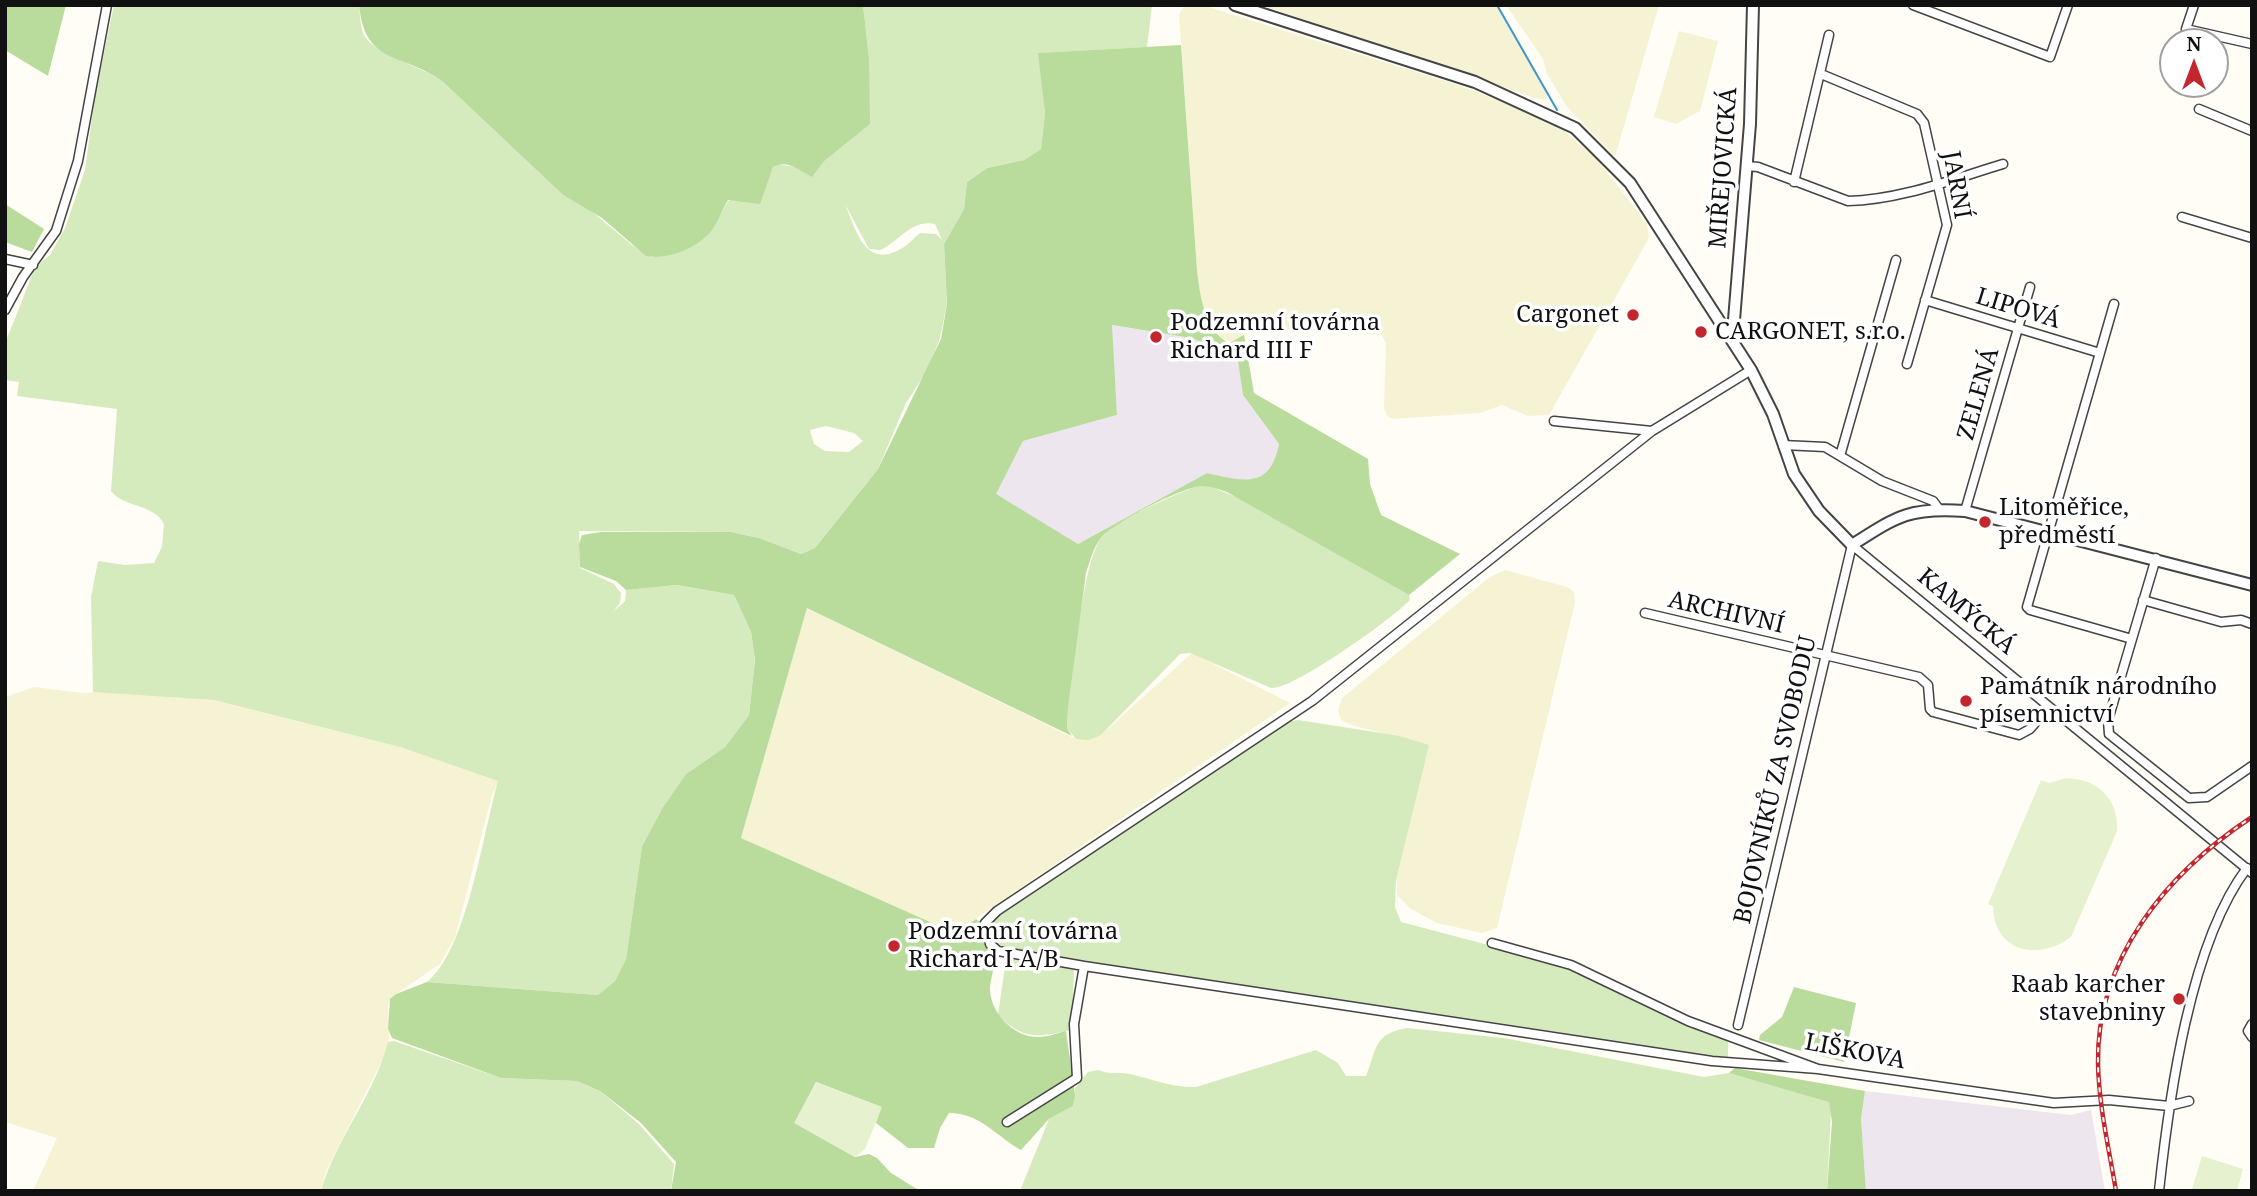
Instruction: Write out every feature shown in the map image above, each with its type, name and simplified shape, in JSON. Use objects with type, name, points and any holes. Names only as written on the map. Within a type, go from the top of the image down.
[{"type":"street","points":[[5,310],[56,231],[78,161],[107,5]]},
{"type":"street","name":"KAMÝCKÁ","points":[[1235,5],[1475,82],[1575,128],[1630,183],[1728,332],[1773,414],[1794,474],[1819,511],[1852,545],[2249,871],[2228,896],[2208,948],[2169,1106],[2159,1191]]},
{"type":"street","name":"MIŘEJOVICKÁ","points":[[1728,332],[1734,320],[1747,166],[1753,5]]},
{"type":"street","points":[[1913,5],[2050,57],[2068,5]]},
{"type":"street","points":[[2194,5],[2186,29],[2252,44]]},
{"type":"street","points":[[1794,182],[1829,35]]},
{"type":"street","name":"JARNÍ","points":[[1821,74],[1921,117],[1947,225],[1907,365]]},
{"type":"street","points":[[2199,109],[2252,131]]},
{"type":"street","points":[[1747,166],[1758,167],[1848,201],[1938,183],[2003,164]]},
{"type":"street","points":[[2182,217],[2251,235]]},
{"type":"street","points":[[5,259],[33,265]]},
{"type":"street","points":[[1840,456],[1896,260]]},
{"type":"street","name":"ZELENÁ","points":[[1965,511],[2030,287]]},
{"type":"street","name":"LIPOVÁ","points":[[1925,300],[2100,353]]},
{"type":"street","points":[[2114,304],[2027,607],[2132,639]]},
{"type":"street","points":[[1751,370],[1652,430],[1312,701],[997,911],[985,923],[990,944],[998,951],[1712,1061],[1818,1069]]},
{"type":"street","points":[[1553,421],[1652,430]]},
{"type":"street","points":[[1783,445],[1825,447],[1882,481],[1933,501],[1939,509]]},
{"type":"street","points":[[1852,545],[1898,516],[1939,509],[1965,511],[2156,558],[2252,585]]},
{"type":"street","name":"BOJOVNÍKŮ ZA SVOBODU","points":[[1738,1025],[1852,545]]},
{"type":"street","points":[[2156,558],[2107,729],[2113,740],[2189,798],[2207,797],[2252,766]]},
{"type":"street","points":[[2143,600],[2221,622],[2241,620],[2252,624]]},
{"type":"street","name":"ARCHIVNÍ","points":[[1645,613],[1919,677],[1928,685],[1930,709],[1933,712],[2019,734],[2030,729],[2049,707]]},
{"type":"street","points":[[2162,800],[2173,785]]},
{"type":"street","name":"LIŠKOVA","points":[[1492,943],[1572,965],[1688,1021],[1818,1069],[2054,1103],[2109,1100],[2169,1106],[2189,1101]]},
{"type":"street","points":[[1007,1122],[1077,1078],[1074,1024],[1084,966]]},
{"type":"shaded area","points":[[1202,5],[1458,85],[1525,110],[1561,128],[1596,158],[1647,224],[1649,238],[1549,415],[1528,416],[1502,405],[1480,413],[1393,419],[1387,416],[1384,408],[1386,344],[1382,335],[1282,329],[1254,330],[1233,343],[1220,337],[1201,303],[1179,14],[1184,6]]},
{"type":"shaded area","points":[[1261,5],[1497,5],[1543,84],[1547,97],[1545,100],[1538,99]]},
{"type":"shaded area","points":[[1506,5],[1659,5],[1615,157],[1567,107],[1547,74],[1543,59]]},
{"type":"shaded area","points":[[1679,31],[1718,41],[1700,111],[1676,124],[1654,117]]},
{"type":"shaded area","points":[[1111,325],[1191,338],[1237,355],[1243,395],[1279,444],[1277,458],[1267,473],[1246,482],[1207,473],[1078,544],[995,494],[1023,441],[1117,415]]},
{"type":"shaded area","points":[[1505,570],[1567,587],[1574,592],[1575,602],[1497,928],[1482,933],[1437,923],[1411,909],[1397,895],[1397,879],[1428,745],[1351,725],[1341,720],[1338,710],[1342,698],[1490,577]]},
{"type":"shaded area","points":[[807,608],[1076,739],[1101,735],[1192,653],[1290,703],[955,933],[741,838]]},
{"type":"shaded area","points":[[34,687],[83,693],[114,691],[214,700],[400,747],[499,781],[492,795],[455,937],[440,964],[396,994],[388,1005],[389,1039],[384,1057],[326,1171],[321,1191],[33,1191],[57,1138],[5,1122],[5,697]]},
{"type":"shaded area","points":[[1865,1091],[2071,1115],[2091,1110],[2105,1191],[1866,1191],[1861,1119]]},
{"type":"green space","points":[[5,5],[66,5],[48,76],[5,50]]},
{"type":"green space","points":[[114,5],[359,5],[363,33],[376,47],[442,81],[563,195],[590,210],[632,245],[652,257],[711,231],[728,201],[766,185],[773,167],[777,164],[795,167],[869,58],[863,5],[1152,5],[1147,47],[1039,53],[1045,113],[1041,149],[1024,160],[987,168],[967,182],[964,209],[944,244],[947,304],[940,338],[928,369],[906,403],[878,469],[815,548],[801,554],[759,538],[731,532],[579,531],[580,568],[614,584],[621,593],[620,603],[613,612],[625,601],[626,590],[677,585],[734,595],[751,632],[755,660],[749,715],[725,747],[686,774],[663,807],[642,846],[626,959],[615,981],[598,995],[427,982],[441,966],[463,918],[498,781],[400,747],[214,700],[93,692],[91,597],[98,561],[125,565],[154,563],[162,547],[164,524],[153,512],[123,500],[111,491],[117,409],[17,396],[19,382],[5,380],[5,343],[35,267],[50,255],[65,228],[85,170],[95,96]],"holes":[[[845,204],[869,249],[881,250],[913,228],[927,223],[935,224],[942,240],[936,234],[921,233],[891,253],[871,251],[864,245],[858,236]],[[826,426],[854,433],[863,441],[849,452],[825,451],[814,444],[810,430]]]},
{"type":"green space","points":[[359,5],[863,5],[869,58],[870,124],[824,161],[812,177],[788,165],[773,167],[760,204],[728,200],[712,230],[699,242],[673,254],[646,256],[602,218],[563,195],[442,81],[377,48],[369,39],[363,25]]},
{"type":"green space","points":[[1181,45],[1197,270],[1202,301],[1209,321],[1214,330],[1229,343],[1244,335],[1254,393],[1368,459],[1370,484],[1381,515],[1460,554],[1409,595],[1227,492],[1201,486],[1164,499],[1108,531],[1098,542],[1092,555],[1086,573],[1068,708],[1067,728],[1072,736],[807,608],[741,838],[955,933],[976,919],[986,926],[997,943],[990,987],[994,1006],[1005,1022],[1021,1033],[1039,1037],[1066,1031],[1075,1095],[1073,1106],[1049,1119],[1021,1150],[979,1121],[949,1113],[940,1128],[934,1148],[908,1148],[876,1123],[881,1107],[816,1082],[795,1123],[855,1157],[869,1154],[877,1158],[891,1173],[920,1191],[671,1191],[676,1162],[641,1123],[600,1091],[577,1081],[501,1078],[392,1038],[388,1029],[390,999],[427,982],[598,995],[615,981],[626,959],[642,846],[663,807],[686,774],[725,747],[749,715],[755,660],[751,632],[734,595],[677,585],[626,590],[616,581],[580,567],[579,544],[582,535],[601,532],[731,532],[759,538],[801,554],[815,548],[878,469],[941,339],[947,304],[944,244],[964,209],[967,182],[987,168],[1024,160],[1041,149],[1045,113],[1038,53]],"holes":[[[1112,325],[1191,338],[1237,355],[1243,395],[1279,444],[1275,459],[1262,476],[1243,479],[1207,473],[1078,544],[996,494],[1023,441],[1117,415]]]},
{"type":"green space","points":[[5,204],[44,229],[32,252],[5,242]]},
{"type":"green space","points":[[1197,486],[1209,486],[1239,498],[1409,595],[1410,600],[1342,652],[1283,686],[1271,688],[1190,653],[1180,654],[1101,735],[1089,740],[1076,739],[1067,728],[1068,708],[1084,591],[1096,548],[1103,536],[1122,521]]},
{"type":"green space","points":[[1298,720],[1400,736],[1429,745],[1396,881],[1395,907],[1401,922],[1568,966],[1728,1039],[1728,1058],[1711,1058],[1557,1032],[1010,951],[997,944],[991,931],[993,921],[1013,905],[1287,722]]},
{"type":"green space","points":[[2066,778],[2087,782],[2104,792],[2114,809],[2117,831],[2071,937],[2045,949],[2020,948],[2001,934],[1995,922],[1993,906],[1988,904],[2041,780],[2049,783]]},
{"type":"green space","points":[[1006,959],[1067,966],[1074,970],[1072,1030],[1032,1035],[1016,1029],[998,1015]]},
{"type":"green space","points":[[1794,987],[1856,1003],[1844,1062],[1759,1040],[1760,1035],[1782,1017]]},
{"type":"green space","points":[[1407,1028],[1504,1038],[1704,1077],[1729,1073],[1820,1097],[1829,1102],[1831,1111],[1827,1191],[1020,1191],[1049,1119],[1073,1106],[1075,1088],[1088,1072],[1098,1070],[1125,1073],[1171,1085],[1196,1087],[1316,1050],[1338,1063],[1346,1076],[1366,1076],[1382,1039],[1388,1034]]},
{"type":"green space","points":[[394,1041],[501,1078],[577,1081],[600,1091],[640,1125],[674,1164],[671,1191],[321,1191],[336,1153],[374,1081],[388,1042]]},
{"type":"green space","points":[[1735,1068],[1865,1091],[1861,1119],[1866,1191],[1827,1191],[1832,1122],[1829,1102],[1729,1073]]},
{"type":"green space","points":[[816,1082],[882,1107],[865,1149],[855,1157],[794,1123]]},
{"type":"green space","points":[[2202,1156],[2243,1169],[2237,1191],[2192,1189]]},
{"type":"waterway","points":[[1497,5],[1557,110]]},
{"type":"railway","points":[[2116,1191],[2102,1112],[2098,1064],[2101,1025],[2109,989],[2123,954],[2142,922],[2165,892],[2192,864],[2252,817]]},
{"type":"place","name":"Cargonet","points":[[1633,315]]},
{"type":"place","name":"CARGONET, s.r.o.","points":[[1701,332]]},
{"type":"place","name":"Podzemní továrna Richard III F","points":[[1156,337]]},
{"type":"place","name":"Litoměřice, předměstí","points":[[1985,522]]},
{"type":"place","name":"Památník národního písemnictví","points":[[1966,701]]},
{"type":"place","name":"Podzemní továrna Richard I A/B","points":[[894,946]]},
{"type":"place","name":"Raab karcher stavebniny","points":[[2179,999]]}]
